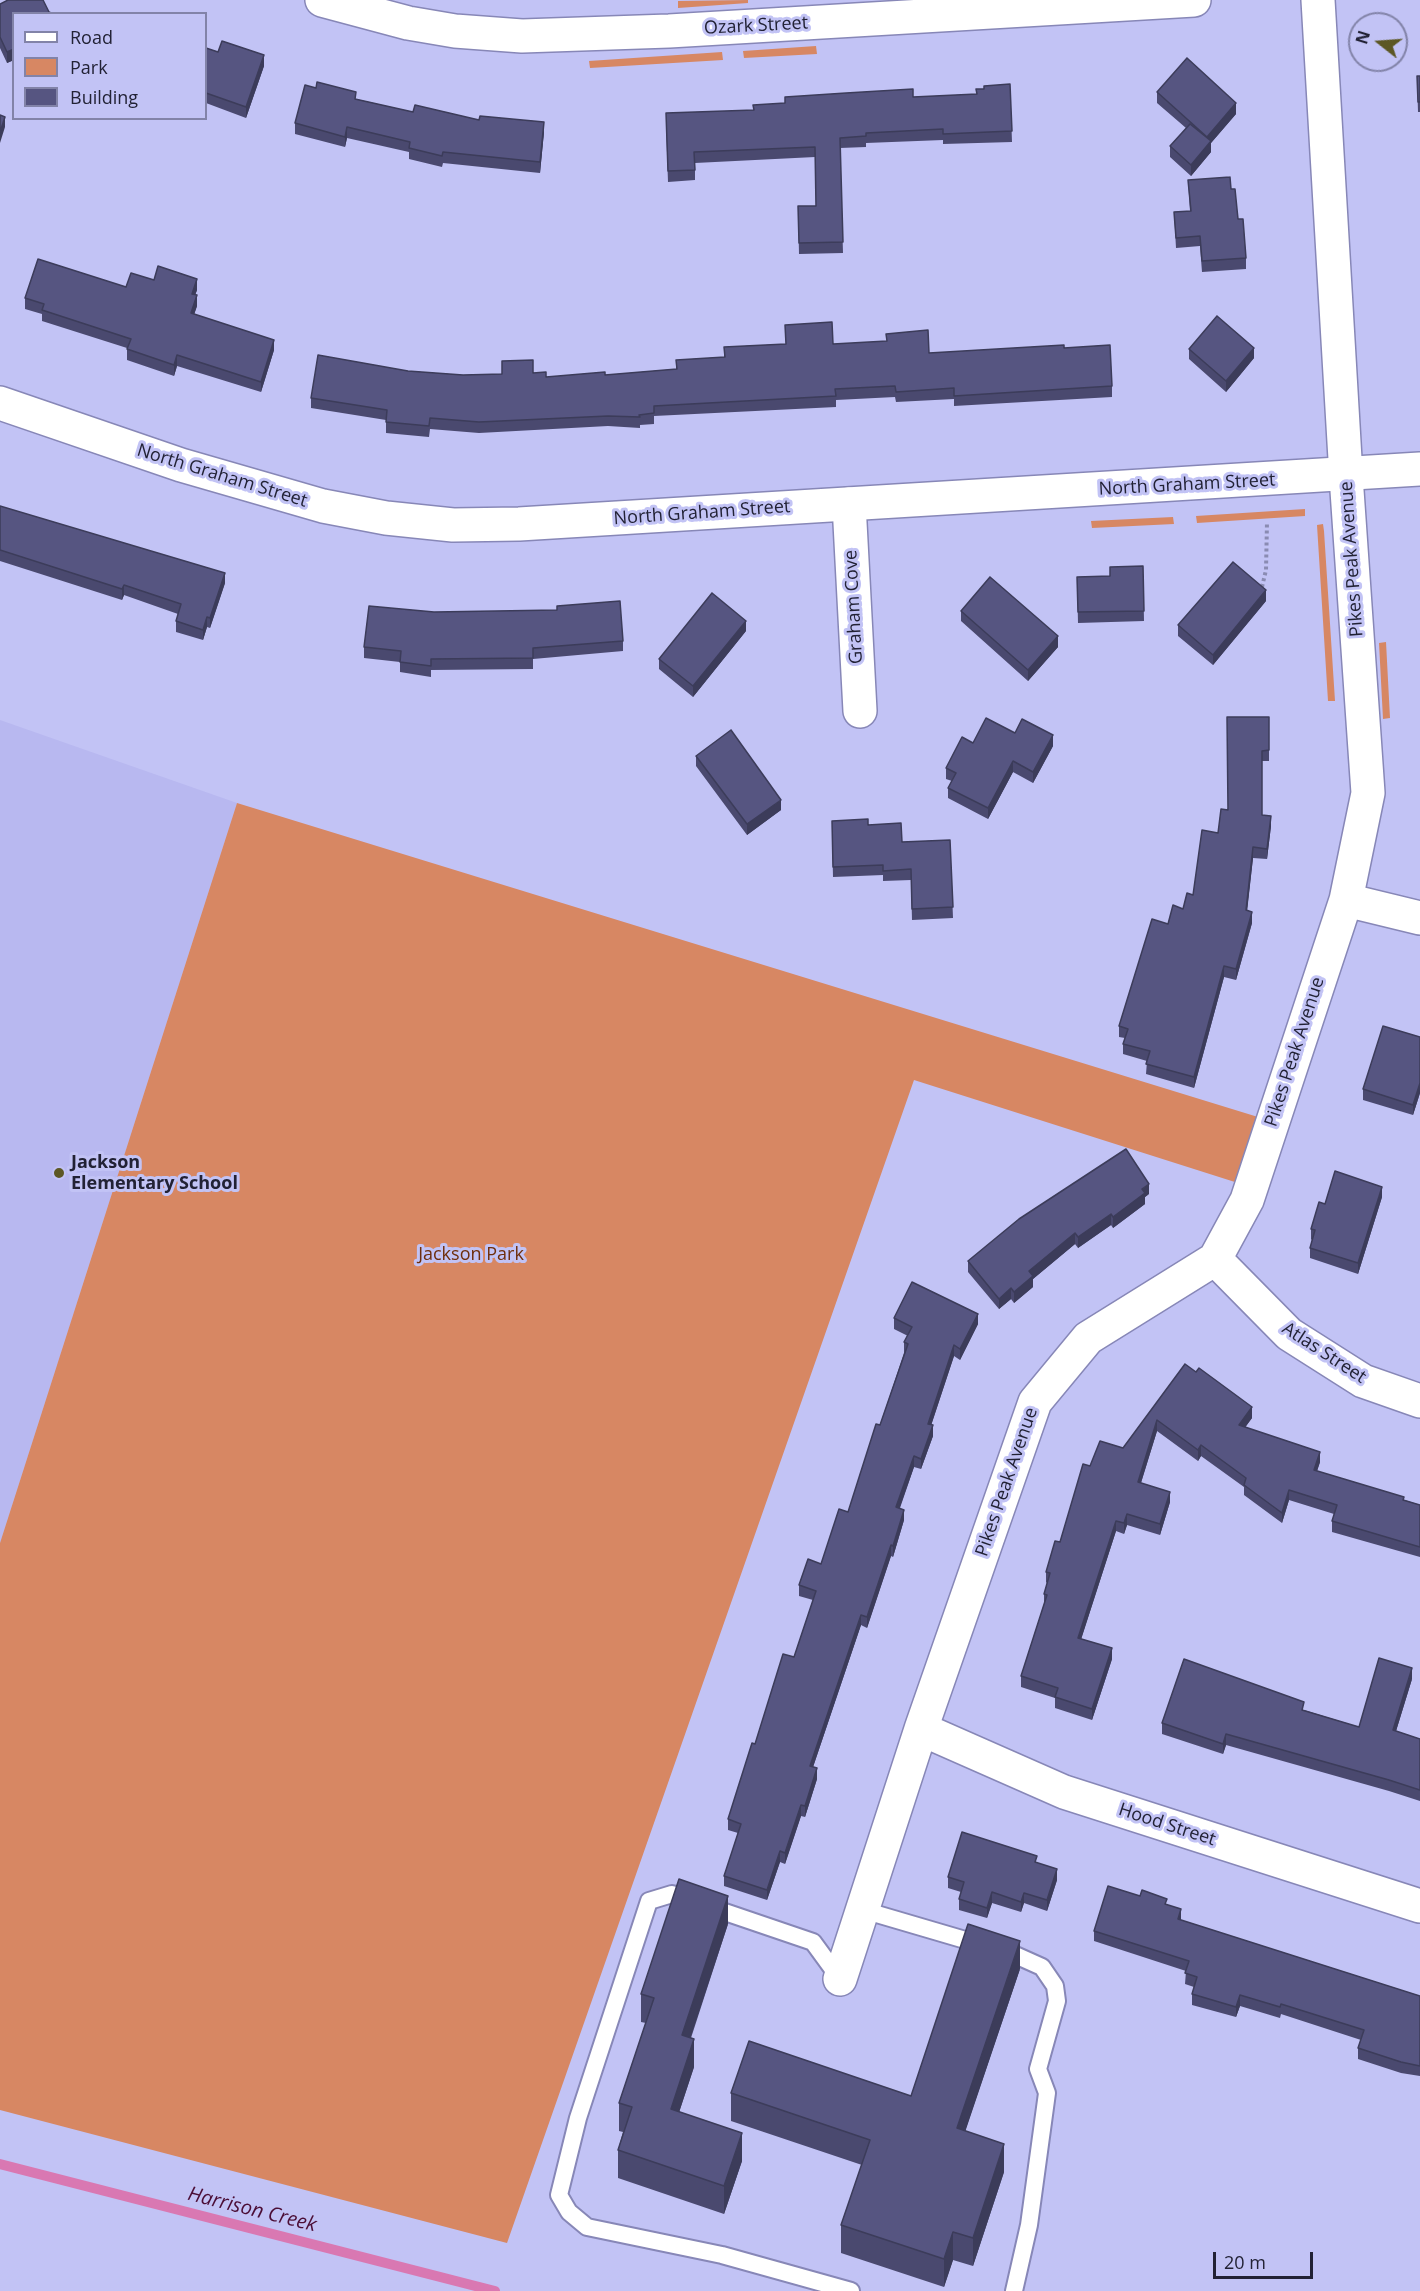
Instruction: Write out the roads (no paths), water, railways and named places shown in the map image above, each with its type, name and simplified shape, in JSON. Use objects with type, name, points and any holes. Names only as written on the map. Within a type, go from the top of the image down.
[{"type":"street","name":"Ozark Street","points":[[322,0],[408,23],[455,31],[492,35],[565,36],[1194,0]]},
{"type":"street","name":"Pikes Peak Avenue","points":[[840,1979],[921,1729],[1035,1402],[1088,1338],[1215,1259],[1247,1200],[1346,900],[1368,793],[1346,476],[1318,0]]},
{"type":"street","name":"North Graham Street","points":[[0,402],[181,465],[323,506],[386,518],[453,525],[519,524],[1420,470]]},
{"type":"street","name":"Graham Cove","points":[[849,504],[860,711]]},
{"type":"street","points":[[1346,900],[1420,918]]},
{"type":"street","name":"Atlas Street","points":[[1215,1259],[1289,1334],[1364,1381],[1420,1401]]},
{"type":"street","name":"Hood Street","points":[[921,1729],[1064,1792],[1420,1906]]},
{"type":"lane","points":[[840,1979],[813,1942],[672,1894],[649,1901],[578,2118],[559,2194],[568,2212],[587,2227],[722,2255],[851,2291]]},
{"type":"lane","points":[[863,1910],[1013,1954],[1042,1967],[1055,1986],[1058,2001],[1038,2069],[1047,2093],[1029,2225],[1014,2291]]},
{"type":"waterway","name":"Harrison Creek","points":[[0,2164],[495,2291]]},
{"type":"place","name":"Jackson Elementary School","points":[[59,1173]]},
{"type":"park label","name":"Jackson Park","points":[[471,1255]]}]
